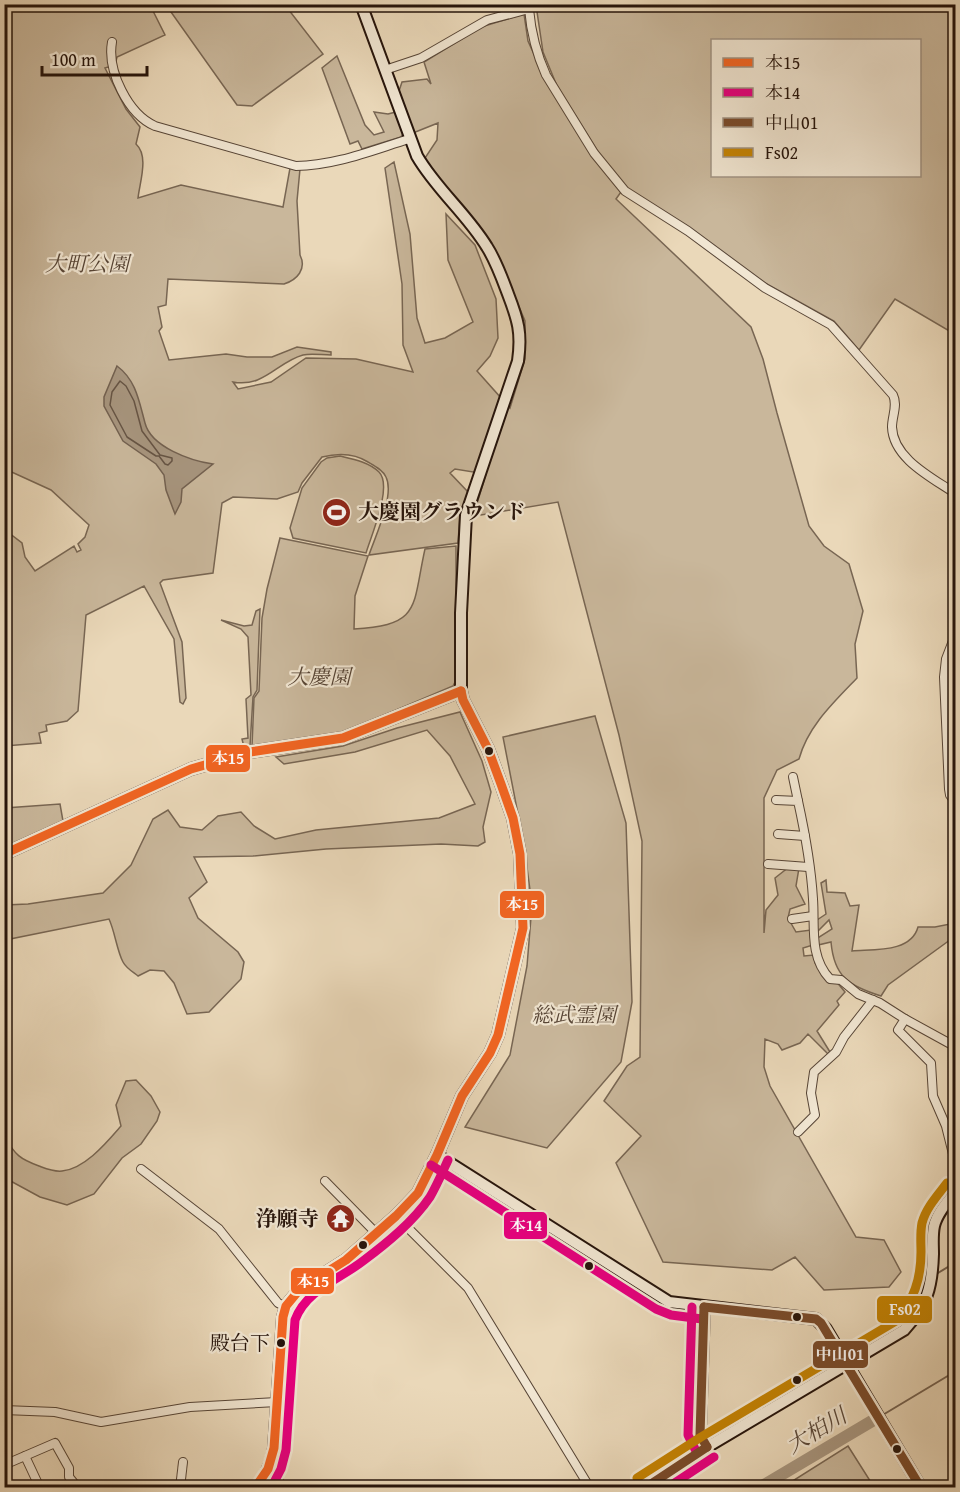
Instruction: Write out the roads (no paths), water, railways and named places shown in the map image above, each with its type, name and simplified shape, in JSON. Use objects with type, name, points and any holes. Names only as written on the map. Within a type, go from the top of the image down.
[{"type":"street","points":[[255,1488],[264,1479],[271,1466],[283,1317],[286,1307],[300,1289],[346,1260],[396,1216],[418,1193],[462,1096],[490,1053],[498,1035],[523,928],[520,854],[513,818],[488,749],[463,700],[461,691],[461,613],[466,515],[518,361],[521,340],[517,318],[488,248],[426,172],[409,139],[361,4]]},
{"type":"street","points":[[385,70],[422,58],[487,20],[529,9],[530,24],[541,63],[557,95],[594,153],[625,191],[688,231],[765,288],[831,326],[893,395],[896,401],[892,428],[897,446],[910,461],[956,494]]},
{"type":"street","points":[[112,42],[111,52],[116,77],[136,113],[155,126],[296,166],[343,159],[409,139]]},
{"type":"street","points":[[956,633],[946,659],[944,677],[949,789],[956,803]]},
{"type":"street","points":[[4,854],[191,769],[250,752],[343,738],[461,691]]},
{"type":"street","points":[[793,777],[805,836],[813,898],[812,929],[819,964],[828,978],[841,980],[858,994],[873,1000],[956,1047]]},
{"type":"street","points":[[776,800],[798,801]]},
{"type":"street","points":[[778,834],[805,836]]},
{"type":"street","points":[[768,864],[808,867]]},
{"type":"street","points":[[792,920],[813,916]]},
{"type":"street","points":[[798,1132],[815,1115],[811,1093],[814,1072],[836,1052],[844,1037],[873,1000]]},
{"type":"street","points":[[905,1019],[898,1030],[931,1063],[933,1095],[946,1126],[956,1166]]},
{"type":"street","points":[[437,1155],[661,1298],[674,1303],[816,1319],[826,1329],[921,1488]]},
{"type":"street","points":[[141,1169],[219,1229],[278,1303],[286,1307]]},
{"type":"street","points":[[325,1181],[376,1233]]},
{"type":"street","points":[[644,1488],[707,1447],[904,1330],[924,1305],[931,1285],[934,1227],[940,1212],[956,1191]]},
{"type":"street","points":[[396,1216],[468,1288],[590,1488]]},
{"type":"street","points":[[704,1307],[700,1435],[707,1447]]},
{"type":"street","points":[[4,1410],[55,1413],[101,1422],[190,1407],[277,1402]]},
{"type":"street","points":[[4,1465],[55,1443],[69,1468],[69,1478],[78,1488]]},
{"type":"street","points":[[25,1456],[40,1488]]},
{"type":"street","points":[[180,1488],[183,1462]]},
{"type":"street","points":[[271,1466],[278,1476],[281,1488]]},
{"type":"water","points":[[117,366],[133,384],[145,423],[155,439],[163,446],[183,456],[213,464],[182,489],[181,502],[175,514],[166,490],[164,475],[156,464],[123,441],[104,406],[104,397]]},
{"type":"waterway","points":[[938,1273],[956,1262]]},
{"type":"waterway","name":"大柏川","points":[[881,1416],[956,1371]]},
{"type":"waterway","name":"大柏川","points":[[759,1488],[872,1421]]},
{"type":"place","name":"大慶園グラウンド","points":[[337,512]]},
{"type":"place","name":"浄願寺","points":[[340,1219]]},
{"type":"place","name":"殿台下","points":[[281,1343]]},
{"type":"park label","name":"大町公園","points":[[87,264]]},
{"type":"park label","name":"大慶園","points":[[319,677]]},
{"type":"park label","name":"総武霊園","points":[[574,1015]]}]
